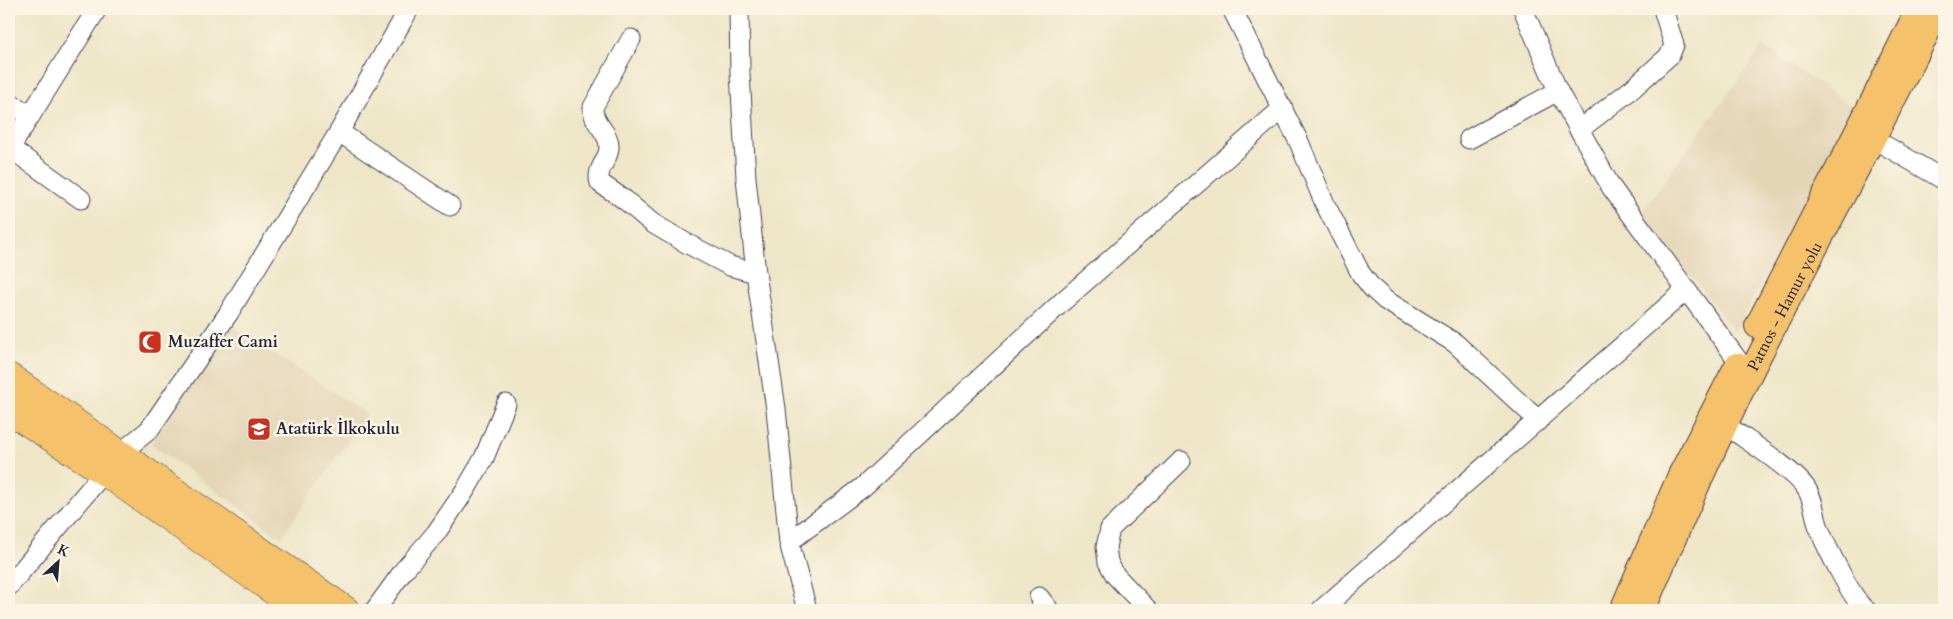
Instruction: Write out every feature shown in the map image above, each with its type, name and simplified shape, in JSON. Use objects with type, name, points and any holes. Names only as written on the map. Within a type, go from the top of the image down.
[{"type":"highway","points":[[9,377],[112,463],[301,610]]},
{"type":"highway","points":[[9,410],[112,463],[345,610]]},
{"type":"main road","name":"Patnos - Hamur yolu","points":[[1622,610],[1680,475],[1744,368],[1874,139],[1934,16]]},
{"type":"main road","name":"Patnos - Hamur yolu","points":[[1643,610],[1699,480],[1726,425],[1744,368],[1872,102],[1934,16]]},
{"type":"street","points":[[81,199],[9,149],[32,116],[96,9]]},
{"type":"street","points":[[9,586],[112,463],[148,430],[212,337],[339,132],[409,9]]},
{"type":"street","points":[[738,9],[746,178],[756,273],[776,409],[789,542],[807,610]]},
{"type":"street","points":[[1232,9],[1283,108],[1325,204],[1361,274],[1372,288],[1386,300],[1455,343],[1539,421]]},
{"type":"street","points":[[1522,9],[1558,91],[1611,187],[1744,368]]},
{"type":"street","points":[[1578,130],[1632,89],[1673,50],[1674,45],[1663,9]]},
{"type":"street","points":[[631,39],[593,106],[592,115],[608,141],[609,148],[599,171],[600,183],[652,223],[686,243],[730,266],[756,273]]},
{"type":"street","points":[[1469,139],[1558,91]]},
{"type":"street","points":[[9,103],[32,116]]},
{"type":"street","points":[[789,542],[863,487],[1062,302],[1283,108]]},
{"type":"street","points":[[339,132],[450,206]]},
{"type":"street","points":[[1874,139],[1944,180]]},
{"type":"street","points":[[1321,610],[1539,421],[1686,290]]},
{"type":"street","points":[[375,610],[404,570],[436,533],[466,489],[484,458],[506,404]]},
{"type":"street","points":[[1726,425],[1775,460],[1806,488],[1814,505],[1819,528],[1854,597],[1862,608],[1866,610]]},
{"type":"street","points":[[1148,610],[1115,575],[1108,562],[1106,547],[1110,529],[1181,461]]},
{"type":"shaded area","points":[[1763,46],[1854,108],[1735,332],[1641,213]]},
{"type":"shaded area","name":"Atatürk İlkokulu","points":[[232,327],[367,414],[281,538],[151,444]]},
{"type":"place","name":"Muzaffer Cami","points":[[150,342]]},
{"type":"place","name":"Atatürk İlkokulu","points":[[259,429]]}]
